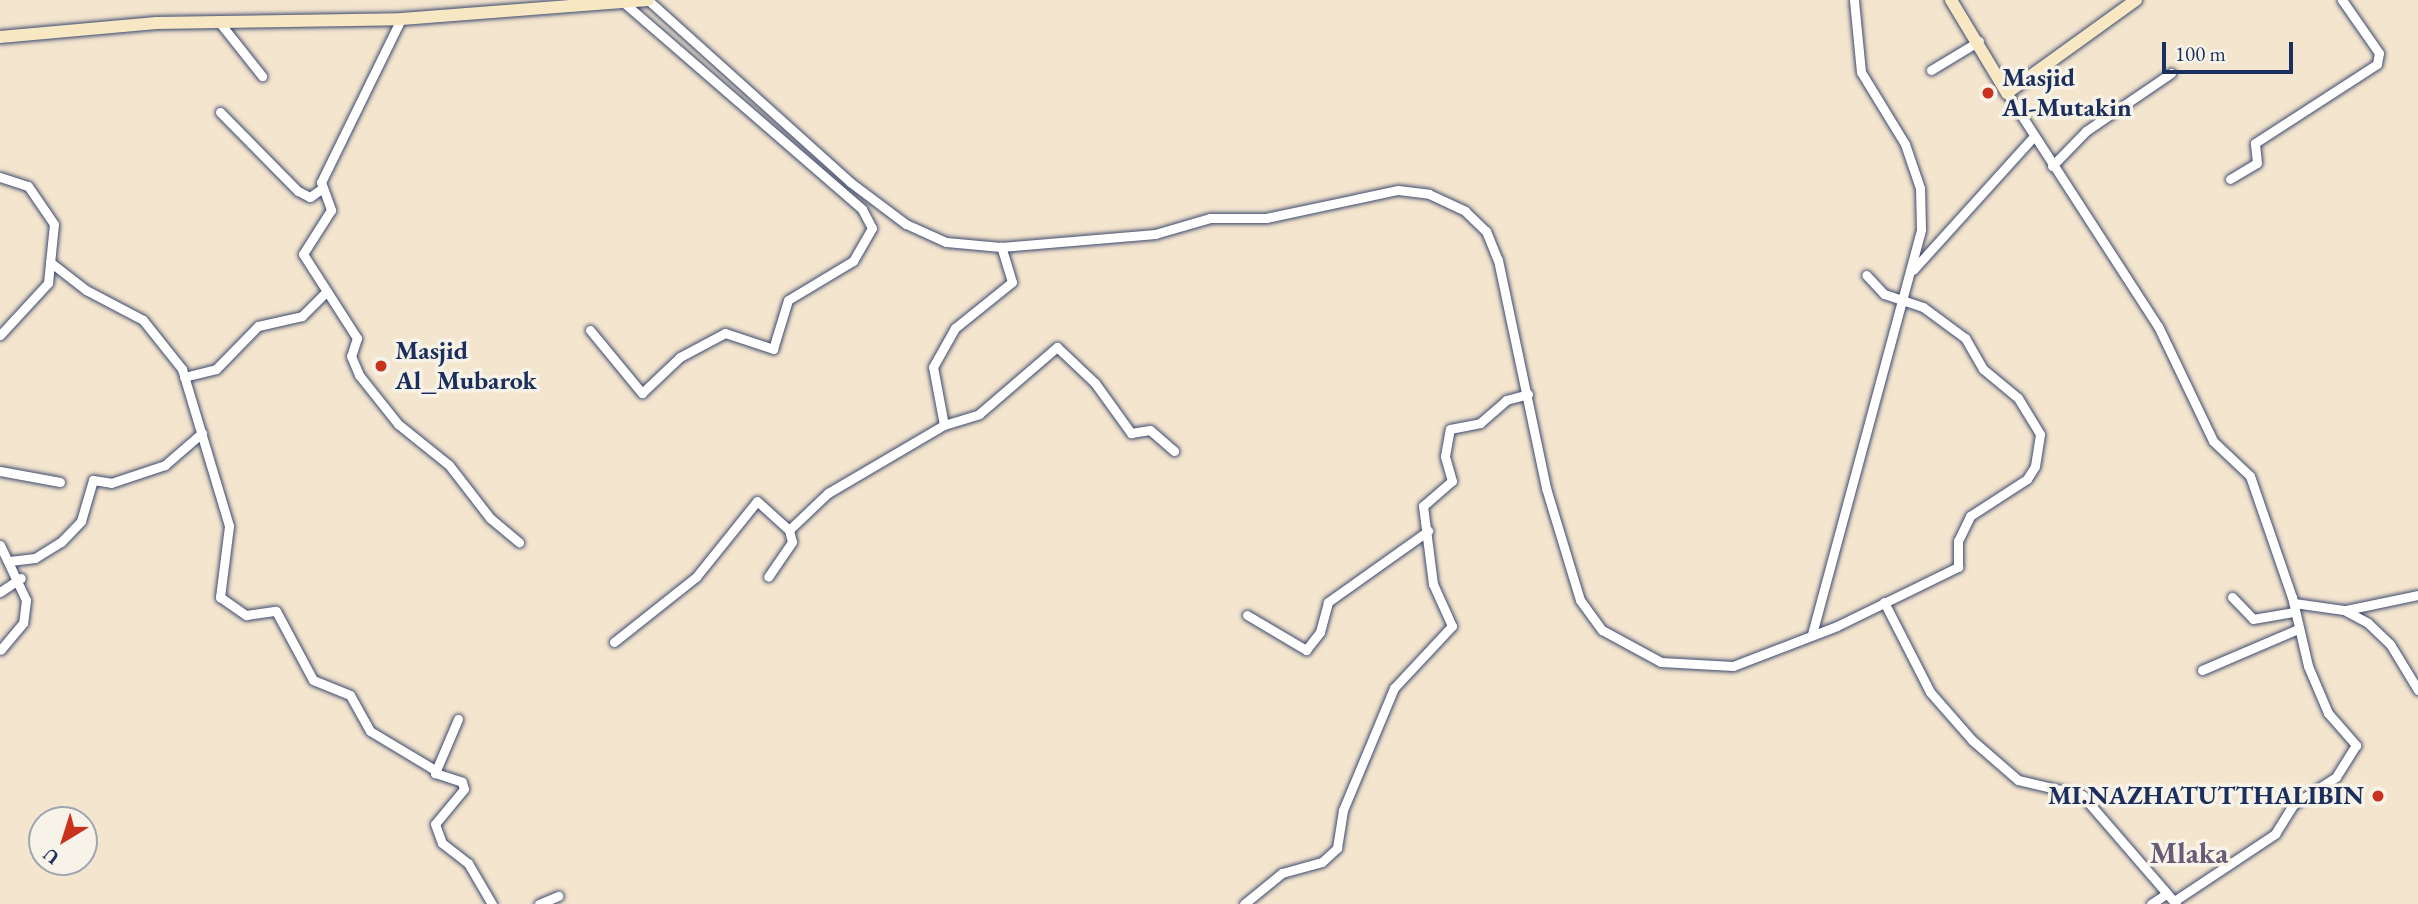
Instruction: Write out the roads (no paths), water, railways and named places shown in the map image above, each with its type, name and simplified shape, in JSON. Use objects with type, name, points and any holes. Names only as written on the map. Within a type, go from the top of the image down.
[{"type":"street","points":[[1812,634],[1866,416],[1885,377],[1921,229],[1920,188],[1905,144],[1861,72],[1854,0]]},
{"type":"street","points":[[1951,0],[1979,41],[2052,166],[2158,326],[2213,441],[2250,476],[2322,701],[2356,750],[2336,777],[2293,805],[2266,842],[2172,900],[2151,904]]},
{"type":"street","points":[[2007,93],[2135,0]]},
{"type":"street","points":[[2230,179],[2256,163],[2255,142],[2377,64],[2379,53],[2342,0]]},
{"type":"street","points":[[590,330],[642,393],[680,357],[724,333],[773,349],[789,300],[853,261],[872,228],[862,209],[639,1]]},
{"type":"street","points":[[0,37],[220,23],[401,19],[639,1],[888,212],[946,242],[1002,249],[1172,233],[1210,218],[1266,218],[1398,190],[1429,194],[1465,211],[1490,239],[1522,396],[1580,600],[1602,631],[1661,662],[1693,668],[1733,666],[1886,605],[1961,564],[1958,541],[1970,516],[2027,479],[2041,450],[2040,434],[2018,398],[1983,369],[1965,338],[1905,299],[1889,295],[1866,275]]},
{"type":"street","points":[[220,112],[298,191],[310,197],[321,189],[348,120],[401,19]]},
{"type":"street","points":[[220,23],[262,76]]},
{"type":"street","points":[[1931,70],[1979,41]]},
{"type":"street","points":[[2052,166],[2086,131],[2171,73]]},
{"type":"street","points":[[1912,271],[2033,136]]},
{"type":"street","points":[[0,177],[28,186],[51,214],[48,283],[0,335]]},
{"type":"street","points":[[321,189],[331,210],[303,254],[325,293],[357,338],[353,364],[389,414],[449,465],[490,518],[519,542]]},
{"type":"street","points":[[944,425],[932,378],[938,355],[955,328],[1010,285],[1002,249]]},
{"type":"street","points":[[50,262],[86,290],[143,320],[184,377],[229,527],[220,597],[246,615],[276,611],[313,680],[350,695],[370,731],[464,785],[437,816],[437,834],[468,863],[492,904]]},
{"type":"street","points":[[184,377],[216,369],[258,326],[302,316],[325,293]]},
{"type":"street","points":[[789,530],[828,493],[944,425],[979,414],[1057,347],[1095,383],[1131,433],[1150,430],[1174,451]]},
{"type":"street","points":[[1244,904],[1282,873],[1322,862],[1336,848],[1343,810],[1394,688],[1451,629],[1433,584],[1424,502],[1452,481],[1445,456],[1450,429],[1480,423],[1522,396]]},
{"type":"street","points":[[10,561],[35,558],[61,542],[81,521],[93,480],[111,483],[165,465],[202,433]]},
{"type":"street","points":[[0,471],[60,482]]},
{"type":"street","points":[[614,642],[696,577],[753,502],[762,502],[789,530],[792,547],[768,578]]},
{"type":"street","points":[[1247,615],[1306,650],[1320,632],[1328,602],[1427,531]]},
{"type":"street","points":[[0,545],[21,578],[23,623],[1,646]]},
{"type":"street","points":[[0,592],[21,578]]},
{"type":"street","points":[[2232,597],[2253,619],[2294,610],[2344,610],[2418,595]]},
{"type":"street","points":[[1886,605],[1930,692],[1980,748],[2018,780],[2082,795],[2172,900]]},
{"type":"street","points":[[2344,610],[2385,638],[2418,690]]},
{"type":"street","points":[[2202,670],[2297,629]]},
{"type":"street","points":[[435,769],[458,719]]},
{"type":"street","points":[[539,904],[558,896]]},
{"type":"place","name":"Masjid Al-Mutakin","points":[[1988,93]]},
{"type":"place","name":"Masjid Al_Mubarok","points":[[381,366]]},
{"type":"place","name":"MI.NAZHATUTTHALIBIN","points":[[2378,796]]},
{"type":"district","name":"Mlaka","points":[[2189,853]]}]
